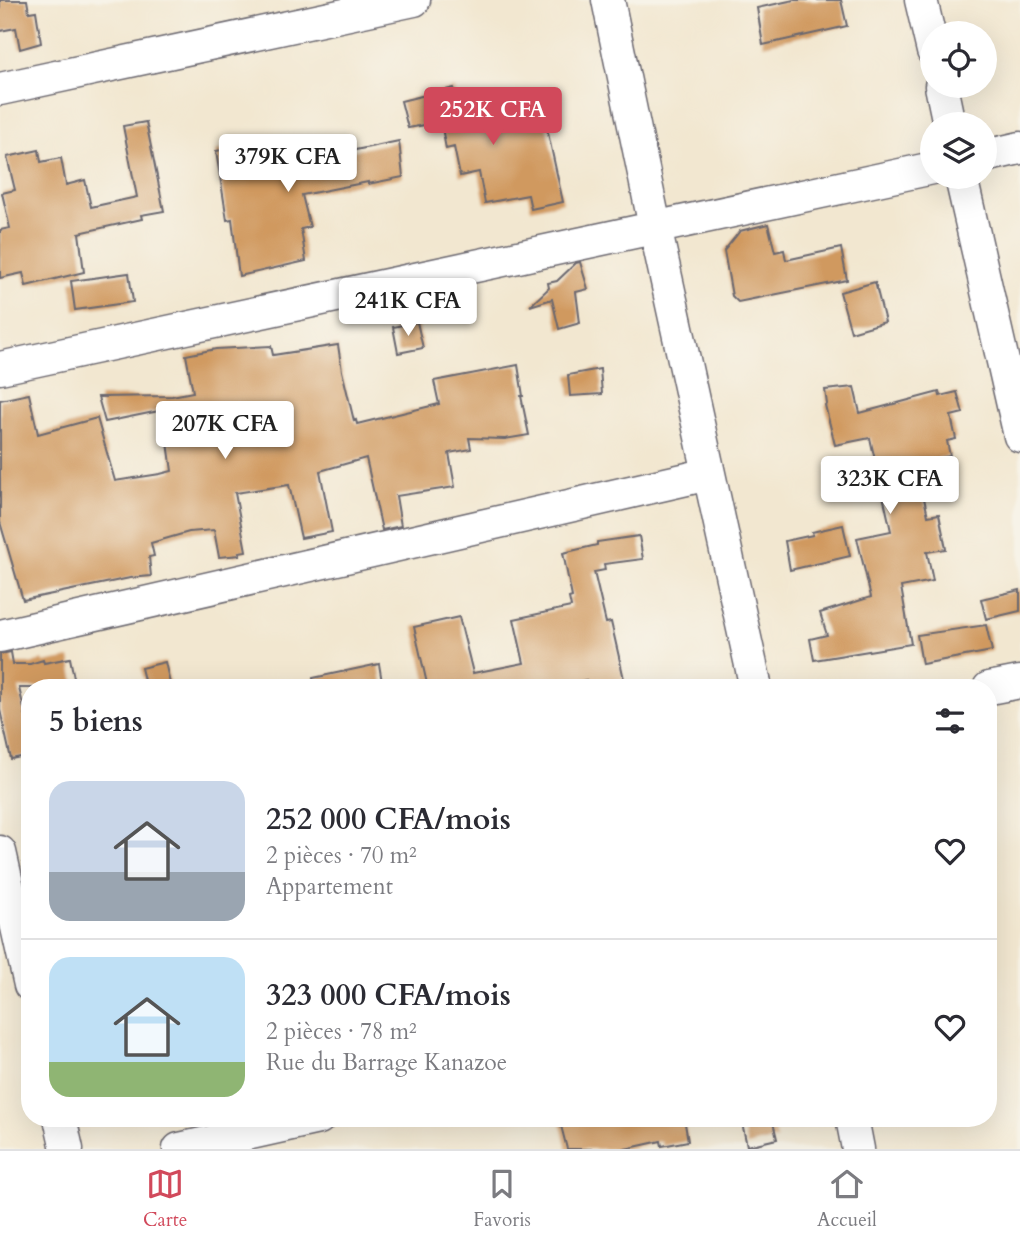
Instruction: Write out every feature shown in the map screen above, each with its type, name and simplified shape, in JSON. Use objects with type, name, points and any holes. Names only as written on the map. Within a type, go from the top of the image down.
[{"type":"street","points":[[0,89],[414,0]]},
{"type":"street","points":[[608,0],[754,679]]},
{"type":"street","points":[[921,0],[926,21]]},
{"type":"street","points":[[997,153],[1020,148]]},
{"type":"street","points":[[0,368],[920,171]]},
{"type":"street","points":[[964,189],[1019,424]]},
{"type":"street","points":[[0,636],[709,474]]},
{"type":"street","points":[[997,686],[1020,682]]},
{"type":"street","points":[[0,852],[21,941]]},
{"type":"street","points":[[62,1127],[67,1149]]},
{"type":"street","points":[[179,1149],[278,1127]]},
{"type":"street","points":[[854,1127],[858,1149]]},
{"type":"building","points":[[0,0],[27,0],[29,12],[36,11],[41,43],[20,49],[16,28],[0,31]]},
{"type":"building","points":[[794,0],[841,0],[847,26],[763,45],[757,8]]},
{"type":"building","points":[[454,88],[458,105],[483,98],[489,122],[543,110],[563,202],[531,209],[528,195],[485,203],[479,172],[460,176],[454,147],[446,149],[441,122],[408,128],[401,101]]},
{"type":"building","points":[[146,122],[164,211],[141,215],[142,219],[79,233],[84,272],[26,286],[23,273],[0,278],[0,230],[10,228],[2,193],[15,190],[7,157],[39,150],[41,162],[61,158],[66,185],[85,180],[91,207],[137,197],[123,126]]},
{"type":"building","points":[[288,137],[293,161],[399,141],[403,177],[302,195],[310,227],[301,229],[306,261],[239,276],[232,219],[227,220],[216,151]]},
{"type":"building","points":[[768,224],[775,252],[784,250],[786,260],[841,248],[847,280],[738,302],[732,296],[724,251],[740,231]]},
{"type":"building","points":[[580,262],[588,289],[576,292],[580,323],[559,329],[552,299],[530,306],[549,288],[548,283],[557,281]]},
{"type":"building","points":[[129,273],[133,302],[75,310],[71,281]]},
{"type":"building","points":[[875,282],[885,322],[851,332],[840,292]]},
{"type":"building","points":[[417,322],[423,348],[398,353],[393,327]]},
{"type":"building","points":[[338,345],[354,421],[356,420],[357,424],[439,404],[434,381],[518,365],[529,435],[505,439],[469,438],[471,449],[449,453],[455,487],[396,496],[401,526],[382,530],[366,458],[320,471],[332,532],[301,538],[289,485],[235,493],[246,551],[239,552],[240,555],[219,557],[214,530],[189,532],[151,543],[154,556],[149,557],[151,576],[23,600],[0,522],[0,400],[29,394],[38,434],[97,418],[115,481],[160,474],[172,471],[166,428],[162,429],[159,411],[105,422],[98,397],[172,396],[193,392],[186,355],[216,349],[271,346],[273,355]]},
{"type":"building","points":[[600,369],[602,394],[570,396],[568,375]]},
{"type":"building","points":[[854,387],[860,413],[939,392],[940,396],[957,392],[963,413],[951,416],[956,439],[947,441],[950,456],[916,463],[928,516],[939,514],[946,549],[927,552],[933,581],[901,587],[911,644],[814,660],[810,639],[827,635],[820,613],[871,597],[857,538],[891,531],[870,438],[835,445],[825,405],[825,390]]},
{"type":"building","points":[[843,525],[850,556],[790,570],[785,541]]},
{"type":"building","points":[[639,536],[643,559],[604,564],[605,570],[594,572],[606,623],[611,622],[624,679],[426,679],[414,627],[459,617],[473,673],[524,663],[514,619],[571,607],[569,598],[572,597],[563,553],[597,545],[597,542]]},
{"type":"building","points":[[1020,590],[1020,611],[986,619],[981,599]]},
{"type":"building","points":[[986,625],[992,651],[922,664],[917,635]]},
{"type":"building","points":[[11,652],[13,664],[30,664],[43,660],[44,663],[70,658],[74,679],[21,679],[21,757],[11,759],[0,710],[0,654]]},
{"type":"building","points":[[165,662],[169,679],[144,679],[141,668]]},
{"type":"building","points":[[379,664],[382,679],[313,679]]},
{"type":"building","points":[[561,1127],[686,1127],[688,1141],[662,1146],[661,1141],[625,1149],[567,1149]]},
{"type":"building","points":[[743,1127],[774,1127],[777,1139],[747,1146]]}]
